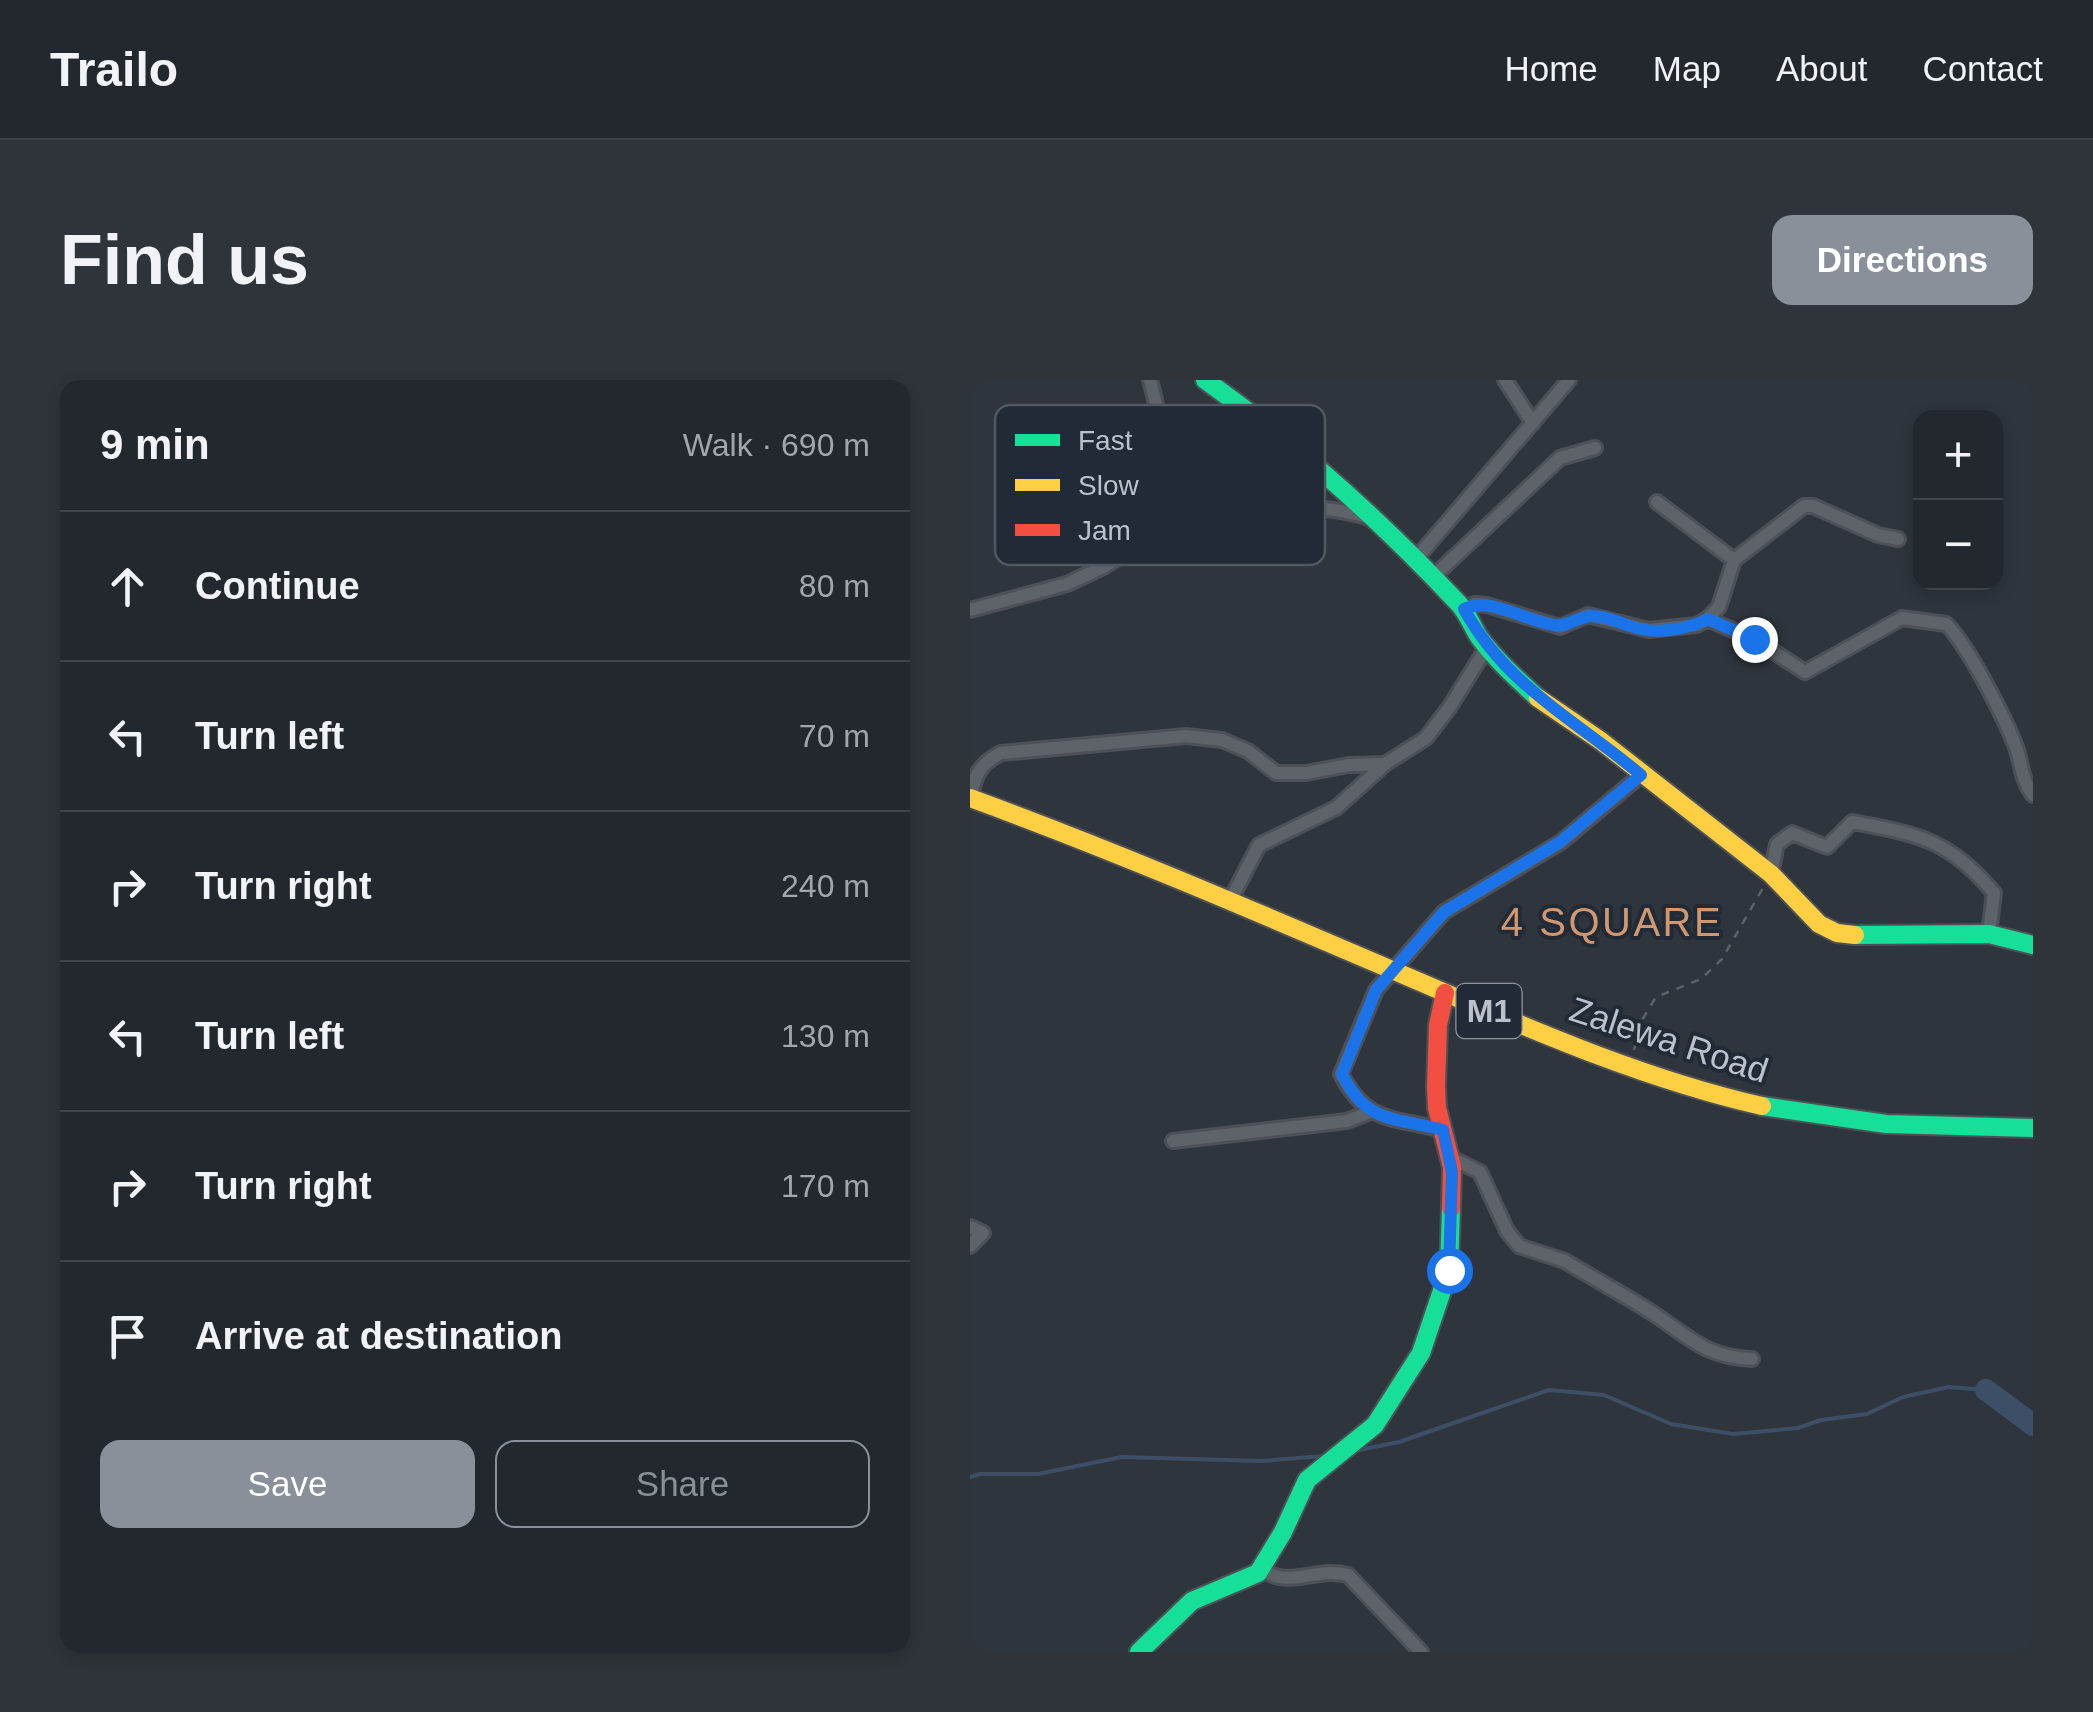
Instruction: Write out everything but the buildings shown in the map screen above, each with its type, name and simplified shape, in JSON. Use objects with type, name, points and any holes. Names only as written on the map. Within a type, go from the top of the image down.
[{"type":"main road","points":[[1205,380],[1240,405]]},
{"type":"main road","points":[[1325,477],[1464,609],[1487,647],[1509,672],[1551,709],[1602,742],[1771,874],[1819,924],[1837,932],[1871,937],[1989,934],[2033,945]]},
{"type":"main road","name":"Zalewa Road","points":[[970,798],[1230,899],[1391,972],[1629,1068],[1710,1093],[1798,1113],[1878,1123],[2033,1128]]},
{"type":"main road","points":[[1139,1652],[1174,1614],[1192,1601],[1258,1573],[1307,1480],[1376,1425],[1421,1353],[1449,1270],[1452,1248],[1449,1157],[1436,1086],[1438,1025],[1444,993]]},
{"type":"street","points":[[1150,380],[1157,405]]},
{"type":"street","points":[[1505,380],[1534,423]]},
{"type":"street","points":[[1414,560],[1569,380]]},
{"type":"street","points":[[1433,577],[1560,458],[1595,448]]},
{"type":"street","points":[[1657,502],[1734,560]]},
{"type":"street","points":[[1464,609],[1475,604],[1487,605],[1560,626],[1588,615],[1659,630],[1697,625],[1708,619],[1723,598],[1734,560],[1804,506],[1898,539]]},
{"type":"street","points":[[1325,508],[1370,517]]},
{"type":"street","points":[[970,610],[1067,584],[1107,565]]},
{"type":"street","points":[[1708,619],[1754,639],[1805,672],[1902,618],[1946,624],[1991,698],[2033,795]]},
{"type":"street","points":[[1230,899],[1258,845],[1336,808],[1385,764],[1426,738],[1487,647]]},
{"type":"street","points":[[970,798],[984,762],[1001,753],[1131,740],[1186,736],[1222,740],[1248,751],[1276,773],[1306,774],[1349,765],[1385,764]]},
{"type":"street","points":[[1443,1130],[1370,1112],[1353,1098],[1342,1074],[1376,990],[1444,912],[1560,842],[1641,775]]},
{"type":"street","points":[[1771,874],[1777,844],[1792,833],[1828,847],[1852,822],[1913,834],[1938,843],[1972,867],[1994,893],[1989,934]]},
{"type":"street","points":[[1174,1141],[1347,1121],[1370,1112]]},
{"type":"street","points":[[1449,1157],[1480,1172],[1507,1231],[1523,1249],[1552,1254],[1565,1261],[1653,1313],[1704,1350],[1752,1359]]},
{"type":"street","points":[[970,1226],[983,1233],[970,1246]]},
{"type":"street","points":[[1262,1568],[1279,1579],[1348,1575],[1421,1652]]},
{"type":"path","points":[[1629,1068],[1642,1020],[1656,997],[1701,979],[1722,959],[1771,874]]},
{"type":"waterway","points":[[1354,1451],[1399,1442],[1549,1390],[1604,1395],[1671,1424],[1733,1434],[1798,1428],[1821,1420],[1867,1414],[1903,1397],[1949,1387],[1986,1390]]},
{"type":"waterway","points":[[1986,1390],[2033,1425]]},
{"type":"waterway","points":[[970,1477],[1038,1474],[1122,1457],[1262,1461],[1324,1456]]},
{"type":"traffic: fast","points":[[1205,380],[1239,405]]},
{"type":"traffic: fast","points":[[1325,475],[1459,604],[1492,654],[1538,698]]},
{"type":"traffic: fast","points":[[1855,935],[1989,934],[2033,945]]},
{"type":"traffic: fast","points":[[1762,1106],[1886,1124],[2033,1128]]},
{"type":"traffic: fast","points":[[1139,1652],[1192,1601],[1258,1573],[1283,1532],[1307,1480],[1375,1425],[1421,1353],[1449,1270],[1451,1208]]},
{"type":"traffic: slow","points":[[1538,698],[1601,741],[1771,874],[1819,924],[1837,933],[1855,935]]},
{"type":"traffic: slow","points":[[970,798],[1189,884],[1581,1049],[1671,1081],[1762,1106]]},
{"type":"traffic: jam","points":[[1445,993],[1438,1025],[1436,1086],[1437,1108],[1452,1167],[1451,1208]]},
{"type":"district","name":"4 SQUARE","points":[[1612,922]]},
{"type":"route","points":[[1449,1270],[1452,1172],[1443,1130],[1370,1112],[1353,1098],[1342,1074],[1376,990],[1444,912],[1575,832],[1641,775],[1602,742],[1551,709],[1509,672],[1491,653],[1464,609],[1475,604],[1487,605],[1560,626],[1588,615],[1659,630],[1697,625],[1708,619],[1754,639]]}]
